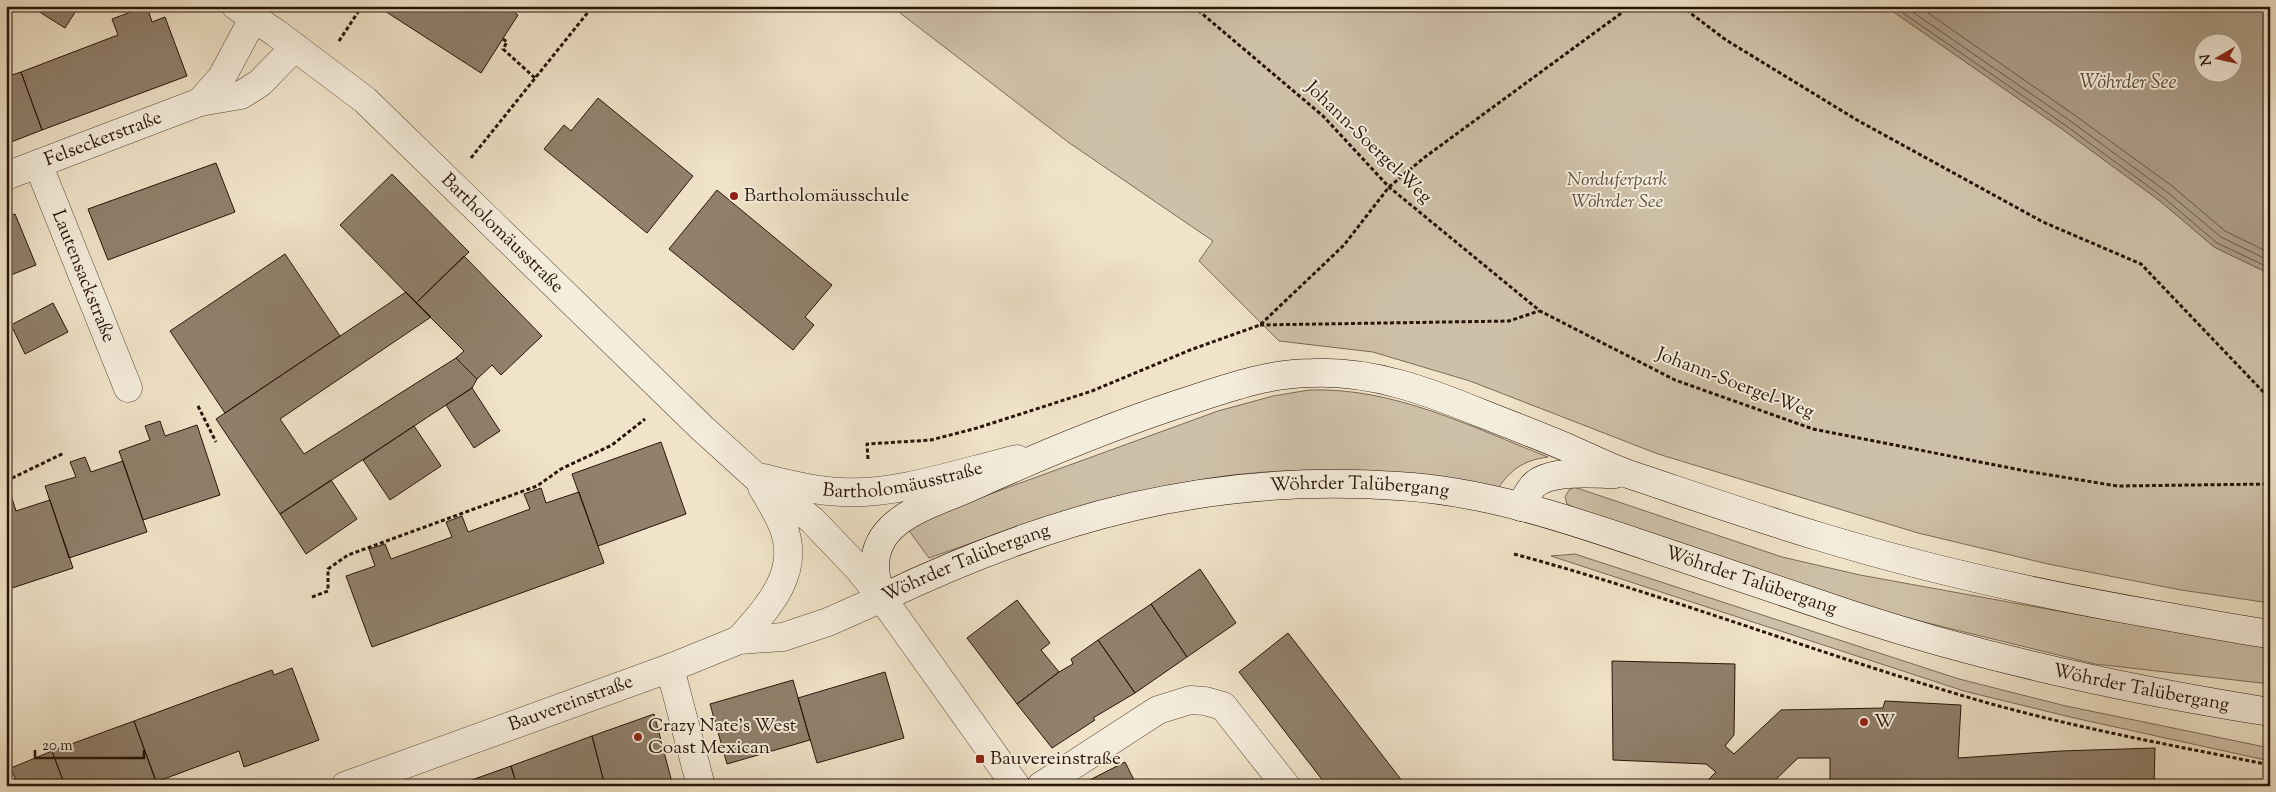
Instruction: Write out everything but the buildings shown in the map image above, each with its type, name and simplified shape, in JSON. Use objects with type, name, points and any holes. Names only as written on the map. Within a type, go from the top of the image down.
[{"type":"street","name":"Bartholomäusstraße","points":[[245,12],[365,100],[672,399],[756,477],[812,520],[858,568],[882,598],[1016,786]]},
{"type":"street","name":"Felseckerstraße","points":[[200,102],[222,77],[245,12]]},
{"type":"street","name":"Felseckerstraße","points":[[6,176],[200,102],[241,94],[260,83],[295,47]]},
{"type":"street","name":"Lautensackstraße","points":[[38,164],[128,388]]},
{"type":"street","name":"Wöhrder Talübergang","points":[[2270,634],[2098,604],[1958,574],[1821,537],[1626,474],[1552,442],[1408,385],[1383,378],[1341,373],[1294,374],[1256,380],[1173,406],[1050,452],[952,496],[914,510],[895,523],[881,543],[875,563],[875,574],[882,598],[951,567],[1031,535],[1133,506],[1209,491],[1272,485],[1313,483],[1401,486],[1496,500],[1571,520],[1940,642],[2044,669],[2270,712]]},
{"type":"street","name":"Bartholomäusstraße","points":[[756,477],[814,489],[841,492],[869,492],[903,487],[1050,452]]},
{"type":"street","points":[[1521,507],[1534,485],[1549,477],[1569,474],[1626,474]]},
{"type":"street","points":[[739,640],[781,587],[786,576],[788,560],[785,532],[756,477]]},
{"type":"street","name":"Bauvereinstraße","points":[[345,786],[393,777],[739,640],[783,637],[828,622],[882,598]]},
{"type":"street","points":[[670,668],[701,786]]},
{"type":"street","points":[[1041,786],[1158,710],[1190,700],[1205,701],[1223,706],[1286,786]]},
{"type":"path","points":[[337,44],[362,6]]},
{"type":"path","points":[[451,184],[593,6]]},
{"type":"path","name":"Johann-Soergel-Weg","points":[[1193,6],[1323,116],[1389,187],[1540,311],[1674,380],[1813,429],[2026,471],[2117,486],[2270,484]]},
{"type":"path","points":[[1260,325],[1344,245],[1389,187],[1425,157],[1631,6]]},
{"type":"path","points":[[1681,6],[1726,40],[1857,120],[2043,222],[2141,264],[2270,400]]},
{"type":"path","points":[[503,39],[507,42],[503,49],[535,78]]},
{"type":"path","points":[[868,444],[931,440],[976,428],[1092,391],[1190,350],[1260,325],[1509,321],[1540,311]]},
{"type":"path","points":[[312,597],[328,591],[328,569],[342,558],[537,486],[561,469],[612,444],[672,399]]},
{"type":"path","points":[[198,406],[216,442]]},
{"type":"path","points":[[6,481],[64,453]]},
{"type":"path","points":[[1514,554],[1578,571],[1775,637],[1988,703],[2085,727],[2270,765]]},
{"type":"green space","name":"Norduferpark Wöhrder See","points":[[891,6],[1885,6],[2062,129],[2160,201],[2214,247],[2270,274],[2270,603],[2181,590],[2048,564],[1918,533],[1658,454],[1470,381],[1373,352],[1279,341],[1199,261],[1213,241],[1068,142]]},
{"type":"green space","points":[[1309,390],[1341,391],[1402,402],[1432,411],[1548,457],[1525,463],[1513,471],[1498,489],[1425,478],[1352,471],[1278,471],[1205,479],[1134,493],[1065,512],[929,558],[907,528],[946,510],[1218,411],[1273,396]]},
{"type":"green space","points":[[1574,487],[1782,557],[1860,575],[2102,619],[2270,646],[2270,684],[2095,664],[1895,615],[1575,508],[1567,504],[1565,497],[1569,490]]},
{"type":"green space","points":[[1575,554],[1959,679],[2066,706],[2270,748],[2270,761],[2070,717],[1964,691],[1551,556]]},
{"type":"water","name":"Wöhrder See","points":[[1885,6],[2270,6],[2270,274],[2214,247],[2160,201],[2062,129]]},
{"type":"place","name":"Bartholomäusschule","points":[[734,196]]},
{"type":"place","name":"W","points":[[1864,722]]},
{"type":"place","name":"Crazy Nate's West Coast Mexican","points":[[638,737]]},
{"type":"place","name":"Bauvereinstraße","points":[[980,759]]}]
